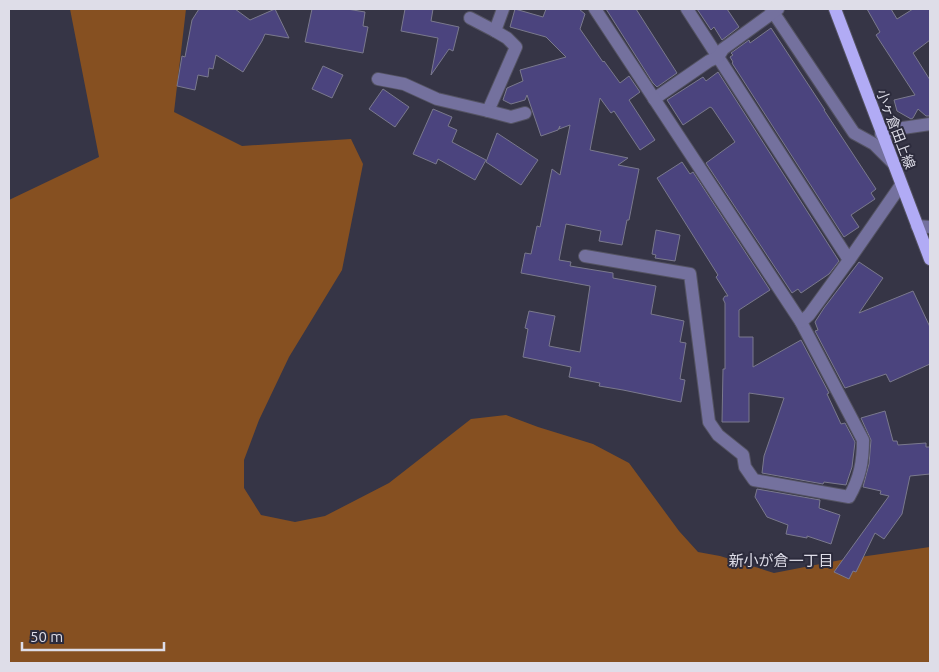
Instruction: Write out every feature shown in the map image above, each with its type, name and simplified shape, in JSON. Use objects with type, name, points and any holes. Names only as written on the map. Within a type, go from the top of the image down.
[{"type":"main road","name":"小ヶ倉田上線","points":[[835,9],[901,185],[924,226],[930,260]]},
{"type":"street","points":[[495,31],[503,9]]},
{"type":"street","points":[[585,256],[690,274],[709,422],[718,435],[743,455],[745,467],[754,480],[849,497],[861,471],[863,440],[801,322],[595,9]]},
{"type":"street","points":[[687,9],[849,260]]},
{"type":"street","points":[[654,99],[718,56],[723,49],[774,10],[854,133],[874,144],[893,163]]},
{"type":"street","points":[[470,18],[507,38],[516,47],[488,111]]},
{"type":"street","points":[[378,79],[404,84],[437,99],[510,117],[524,113]]},
{"type":"street","points":[[881,134],[896,129],[930,124]]},
{"type":"street","points":[[801,322],[849,260],[901,185]]},
{"type":"shaded area","points":[[70,9],[186,9],[174,112],[242,146],[351,139],[363,164],[342,270],[289,357],[259,420],[244,460],[244,488],[261,515],[295,522],[325,516],[389,483],[471,419],[506,415],[593,444],[629,463],[679,531],[698,552],[720,556],[774,573],[846,559],[930,547],[930,663],[9,663],[9,200],[99,157]]},
{"type":"building","points":[[199,9],[235,9],[250,20],[275,9],[289,38],[265,34],[243,72],[216,55],[213,69],[209,68],[208,77],[198,75],[195,90],[177,86],[182,56],[185,57],[192,20]]},
{"type":"building","points":[[312,9],[347,9],[365,12],[363,26],[368,27],[363,53],[305,42]]},
{"type":"building","points":[[405,9],[433,9],[431,21],[459,27],[453,51],[449,49],[431,75],[438,38],[401,31]]},
{"type":"building","points":[[515,9],[543,17],[546,9],[579,9],[585,14],[580,29],[603,62],[620,83],[629,76],[640,92],[629,100],[655,140],[640,150],[614,111],[611,113],[600,98],[590,150],[628,158],[618,165],[639,169],[622,245],[599,241],[601,231],[566,224],[559,260],[571,262],[570,266],[613,273],[613,278],[656,286],[651,314],[684,321],[680,342],[686,343],[680,379],[685,380],[681,402],[599,386],[600,383],[569,377],[571,367],[523,357],[528,329],[525,328],[529,311],[555,316],[549,346],[580,352],[590,286],[521,273],[525,253],[531,254],[537,226],[540,227],[552,169],[560,175],[570,125],[559,129],[560,126],[558,130],[541,136],[527,95],[525,100],[511,104],[503,100],[507,88],[523,81],[520,70],[566,57],[546,37],[510,27]]},
{"type":"building","points":[[606,9],[636,9],[677,73],[657,87]]},
{"type":"building","points":[[697,9],[727,9],[739,27],[722,40],[714,27],[711,30]]},
{"type":"building","points":[[867,9],[891,9],[897,19],[913,9],[930,9],[930,40],[913,53],[930,80],[930,116],[926,116],[918,109],[911,119],[897,111],[894,100],[915,95],[876,35],[880,32]]},
{"type":"building","points":[[771,28],[876,189],[871,193],[875,199],[851,215],[859,227],[844,237],[732,63],[730,57],[733,55],[731,53],[749,40],[750,43]]},
{"type":"building","points":[[323,66],[343,75],[332,98],[312,89]]},
{"type":"building","points":[[718,72],[839,261],[829,274],[801,293],[798,289],[792,293],[706,163],[735,142],[712,108],[710,107],[683,125],[667,100],[703,77],[706,81]]},
{"type":"building","points":[[383,89],[409,107],[395,127],[369,109]]},
{"type":"building","points":[[433,109],[452,117],[448,126],[457,130],[452,142],[486,160],[475,180],[438,159],[436,164],[413,154]]},
{"type":"building","points":[[497,133],[538,160],[521,185],[486,162]]},
{"type":"building","points":[[682,162],[690,174],[693,172],[770,290],[739,310],[739,337],[753,337],[753,367],[801,340],[829,393],[827,394],[841,424],[845,423],[855,442],[852,467],[846,485],[824,482],[823,484],[762,473],[764,456],[784,398],[749,393],[749,422],[722,422],[723,369],[725,369],[725,303],[723,299],[725,296],[728,296],[716,277],[718,275],[657,178]]},
{"type":"building","points":[[656,230],[680,235],[675,261],[655,258],[656,255],[652,254]]},
{"type":"building","points":[[859,262],[883,278],[859,313],[913,291],[930,327],[930,364],[890,382],[886,374],[845,388],[815,331],[818,330],[815,322]]},
{"type":"building","points":[[885,411],[893,441],[897,441],[898,445],[926,443],[926,447],[930,447],[930,474],[910,476],[902,514],[884,539],[875,533],[856,572],[853,571],[849,579],[834,572],[889,496],[880,494],[881,491],[863,487],[869,464],[871,440],[861,418]]},
{"type":"building","points":[[757,489],[820,500],[819,508],[840,515],[831,544],[807,536],[807,538],[786,534],[788,525],[767,517],[755,497]]},
{"type":"district","name":"新小が倉一丁目","points":[[781,560]]}]
